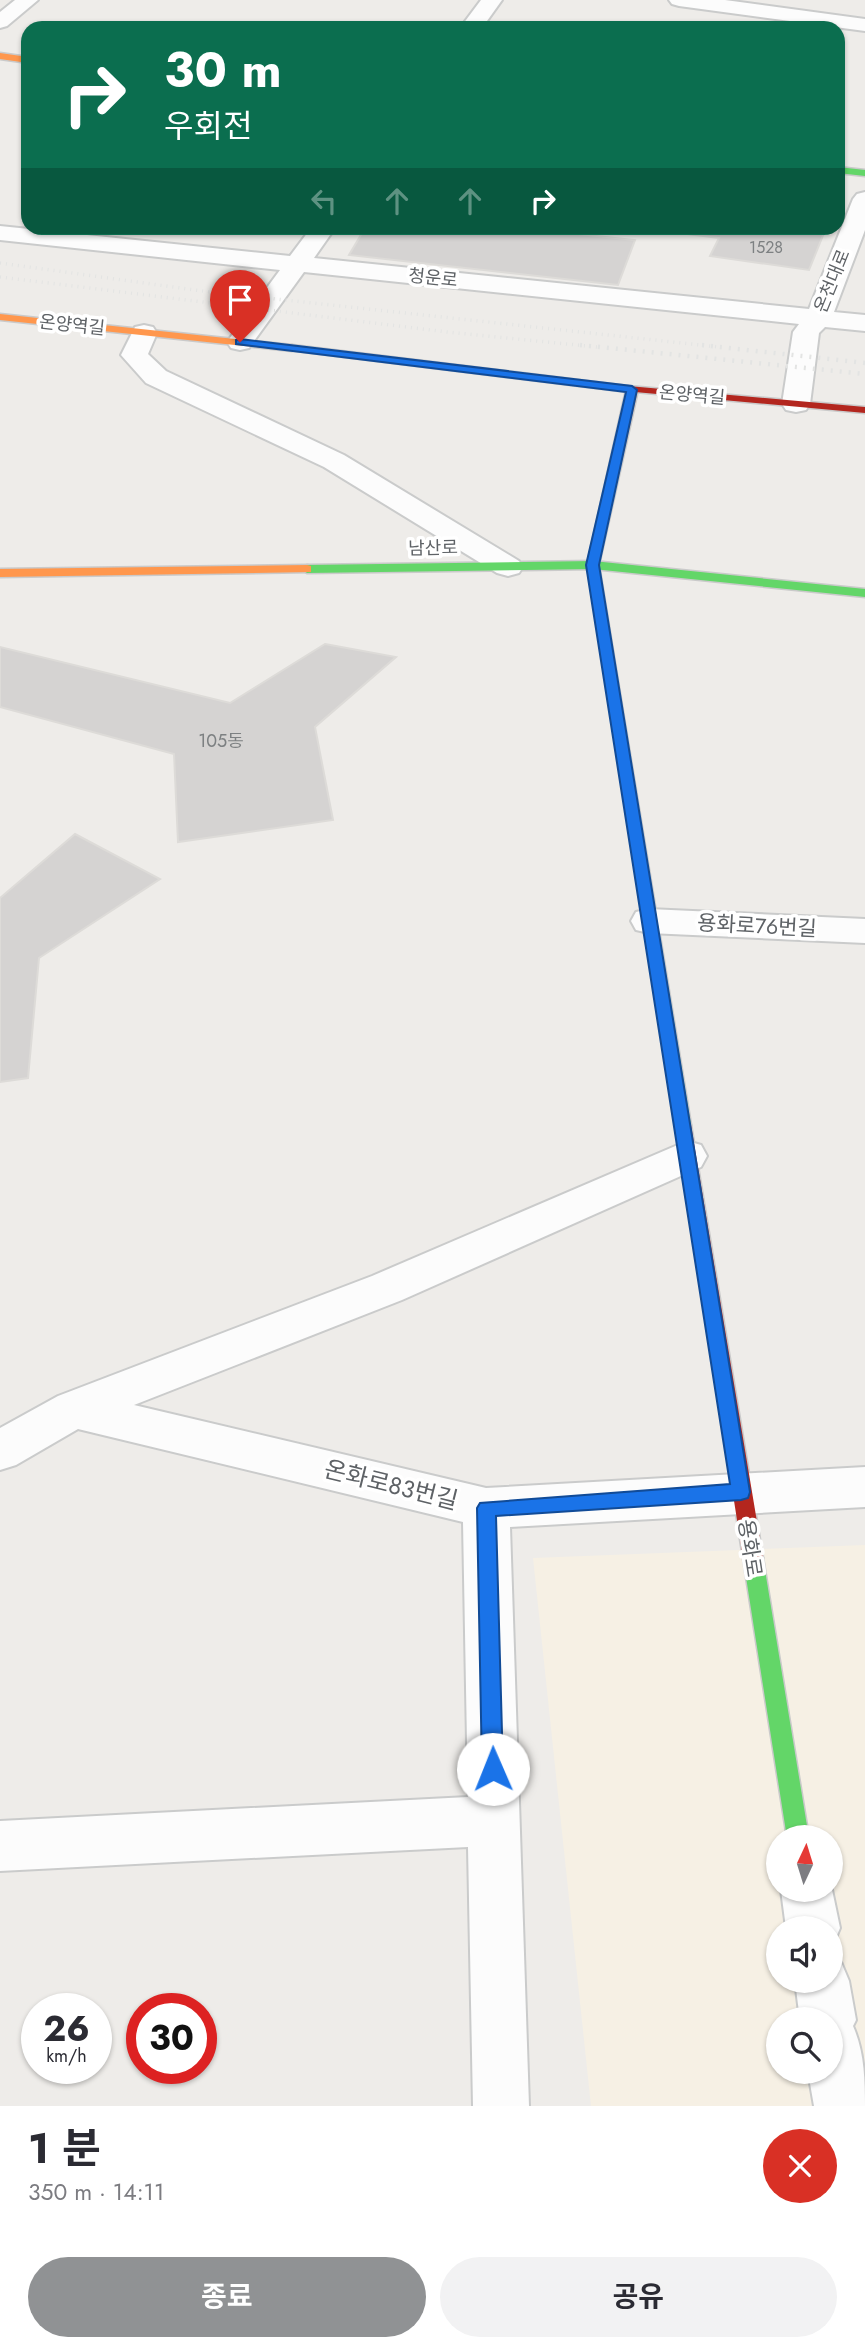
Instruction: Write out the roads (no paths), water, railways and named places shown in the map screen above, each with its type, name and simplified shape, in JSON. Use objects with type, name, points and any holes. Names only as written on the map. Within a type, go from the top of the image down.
[{"type":"street","points":[[0,22],[27,0]]},
{"type":"street","points":[[476,21],[492,0]]},
{"type":"street","points":[[679,0],[835,21]]},
{"type":"street","points":[[845,22],[865,25]]},
{"type":"street","points":[[0,47],[21,50]]},
{"type":"street","points":[[0,56],[21,59]]},
{"type":"street","points":[[845,158],[865,160]]},
{"type":"street","points":[[845,171],[865,173]]},
{"type":"street","name":"온천대로","points":[[796,404],[806,332],[819,317],[865,199]]},
{"type":"street","name":"청운로","points":[[0,233],[865,323]]},
{"type":"street","points":[[240,342],[318,235]]},
{"type":"street","name":"온양역길","points":[[0,317],[240,342],[632,390],[865,410]]},
{"type":"street","points":[[144,333],[134,355],[156,377],[334,461],[508,567]]},
{"type":"street","name":"용화로","points":[[632,390],[593,565],[796,1825]]},
{"type":"street","name":"남산로","points":[[0,573],[593,565],[865,593]]},
{"type":"street","name":"용화로76번길","points":[[649,921],[865,931]]},
{"type":"street","points":[[0,1451],[74,1409],[387,1288],[687,1156]]},
{"type":"street","name":"온화로83번길","points":[[74,1409],[486,1508],[501,2106]]},
{"type":"street","points":[[486,1508],[865,1487]]},
{"type":"street","points":[[0,1846],[494,1821]]},
{"type":"street","points":[[838,2084],[842,2106]]},
{"type":"railway","points":[[0,263],[202,291],[719,347]]},
{"type":"railway","points":[[0,277],[447,332],[597,347]]},
{"type":"railway","points":[[580,345],[865,374]]},
{"type":"railway","points":[[702,345],[865,363]]}]
